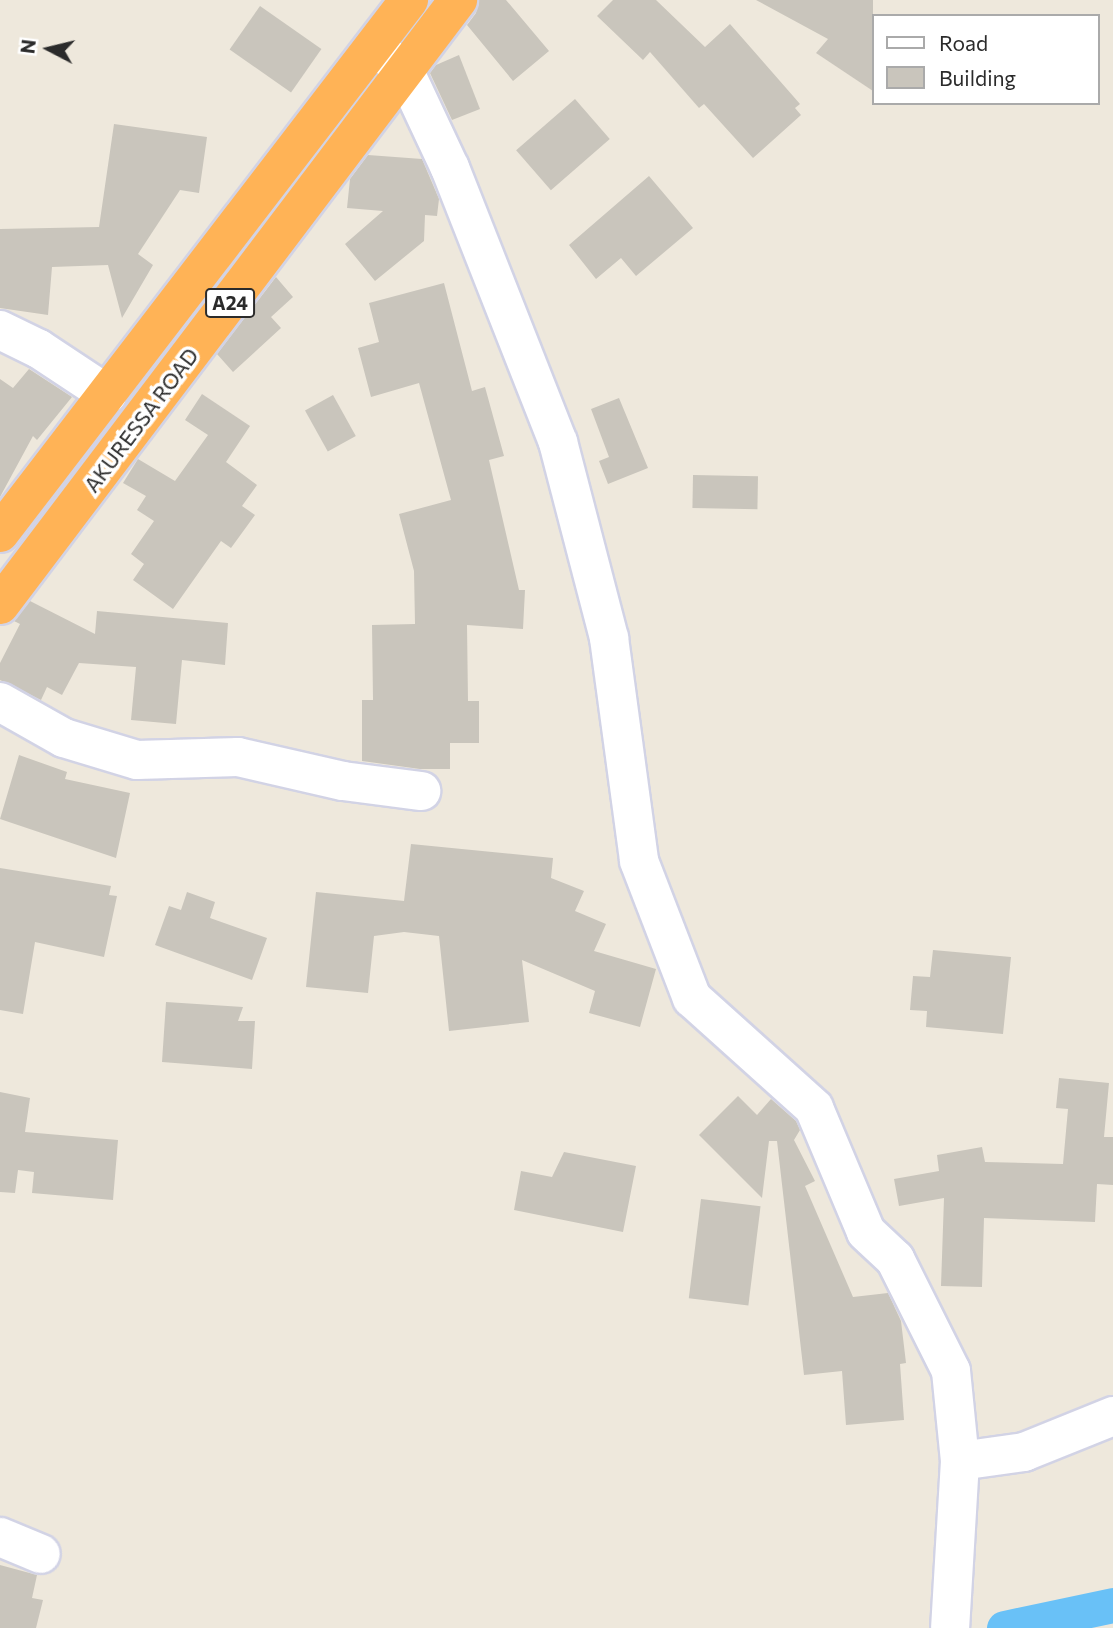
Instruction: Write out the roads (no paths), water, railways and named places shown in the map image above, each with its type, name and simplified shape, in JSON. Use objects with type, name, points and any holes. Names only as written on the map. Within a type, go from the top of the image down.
[{"type":"highway","name":"AKURESSA ROAD","points":[[0,533],[409,0]]},
{"type":"highway","name":"AKURESSA ROAD","points":[[0,605],[458,0]]},
{"type":"street","points":[[375,46],[405,72],[450,167],[558,442],[609,638],[639,861],[692,999],[814,1108],[866,1232],[895,1259],[951,1371],[960,1461],[950,1628]]},
{"type":"street","points":[[0,330],[38,349],[107,394]]},
{"type":"street","points":[[0,702],[64,737],[137,760],[238,757],[343,781],[421,791]]},
{"type":"street","points":[[960,1461],[1024,1452],[1113,1416]]},
{"type":"street","points":[[0,1537],[41,1554]]},
{"type":"waterway","points":[[1004,1628],[1113,1605]]}]
